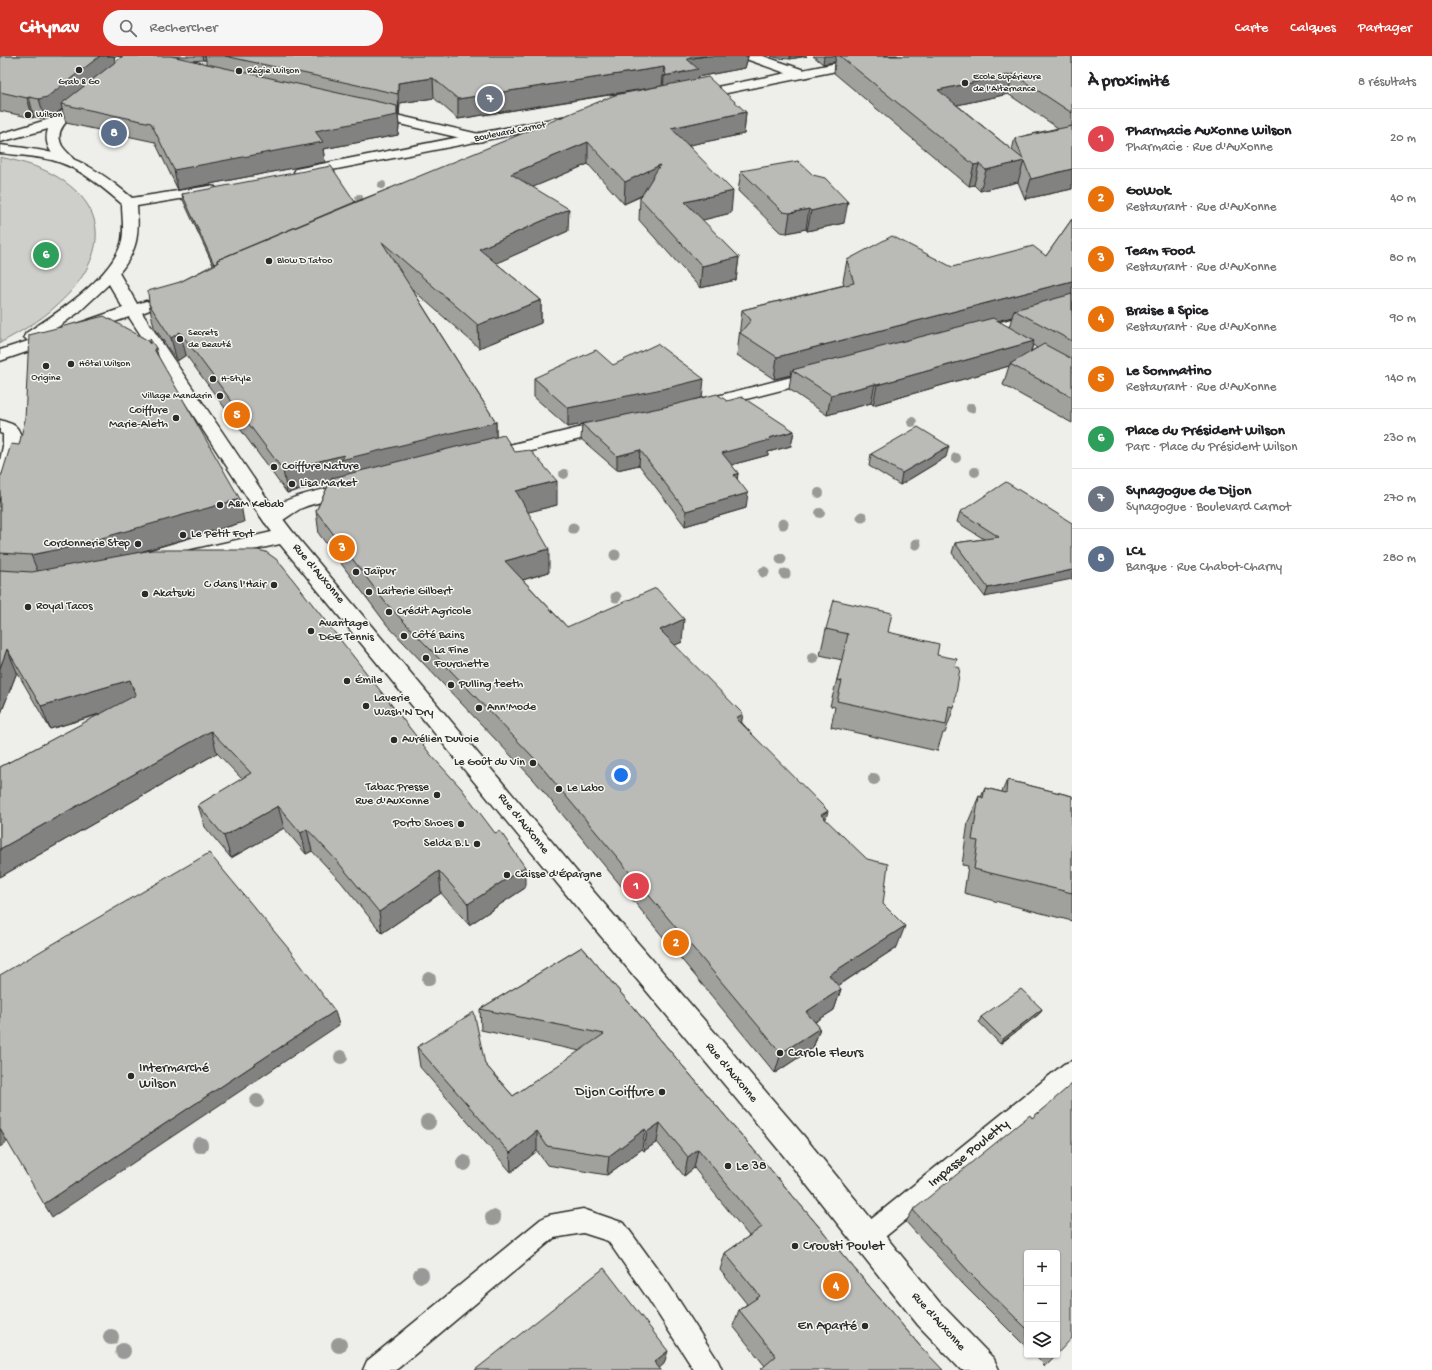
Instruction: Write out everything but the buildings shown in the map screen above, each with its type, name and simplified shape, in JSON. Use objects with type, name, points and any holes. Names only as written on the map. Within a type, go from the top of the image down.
[{"type":"main road","points":[[69,56],[134,58],[162,66]]},
{"type":"main road","points":[[751,56],[802,74]]},
{"type":"main road","points":[[681,98],[891,56]]},
{"type":"main road","points":[[116,75],[134,58]]},
{"type":"main road","points":[[2,136],[25,132],[58,121],[98,89]]},
{"type":"main road","points":[[358,110],[478,138]]},
{"type":"main road","name":"Boulevard Carnot","points":[[286,175],[585,118],[536,139]]},
{"type":"main road","points":[[58,121],[53,134],[52,142],[56,149],[67,160]]},
{"type":"main road","points":[[0,355],[47,328],[89,294],[111,272],[122,258],[128,244],[130,226],[129,203],[109,185],[92,173],[67,160],[52,156],[2,136]]},
{"type":"main road","points":[[432,147],[435,150],[454,156]]},
{"type":"main road","points":[[0,149],[52,156]]},
{"type":"main road","points":[[129,203],[224,187]]},
{"type":"main road","name":"Rue d'Auxonne","points":[[111,272],[133,311],[259,501],[279,527],[579,892],[792,1146],[929,1314],[983,1370]]},
{"type":"main road","points":[[0,355],[133,311],[159,300]]},
{"type":"main road","points":[[959,338],[1072,307]]},
{"type":"main road","points":[[990,330],[1011,343]]},
{"type":"main road","points":[[682,410],[836,370]]},
{"type":"main road","points":[[465,461],[628,422]]},
{"type":"main road","points":[[0,426],[8,429],[13,436],[13,445],[0,496]]},
{"type":"main road","points":[[177,560],[279,527],[296,503],[373,484]]},
{"type":"lane","name":"Impasse Pouletty","points":[[867,1237],[1072,1071]]},
{"type":"lane","points":[[376,1370],[549,1227],[583,1221],[616,1231],[658,1291],[709,1370]]},
{"type":"shaded area","points":[[0,157],[26,163],[42,169],[65,182],[81,196],[91,212],[96,228],[95,244],[91,261],[82,277],[70,292],[43,317],[0,343]]},
{"type":"place","name":"Grab & Go","points":[[79,70]]},
{"type":"place","name":"Régie Wilson","points":[[239,71]]},
{"type":"place","name":"Ecole Supérieure de l'Alternance","points":[[965,83]]},
{"type":"place","name":"Synagogue de Dijon","points":[[490,99]]},
{"type":"place","name":"Wilson","points":[[28,115]]},
{"type":"place","name":"LCL","points":[[114,133]]},
{"type":"place","name":"Place du Président Wilson","points":[[46,255]]},
{"type":"place","name":"Blow D Tatoo","points":[[269,261]]},
{"type":"place","name":"Secrets de Beauté","points":[[180,339]]},
{"type":"place","name":"Hôtel Wilson","points":[[71,364]]},
{"type":"place","name":"Origine","points":[[46,366]]},
{"type":"place","name":"H-Style","points":[[213,379]]},
{"type":"place","name":"Village Mandarin","points":[[220,396]]},
{"type":"place","name":"Le Sommatino","points":[[237,415]]},
{"type":"place","name":"Coiffure Marie-Aleth","points":[[176,418]]},
{"type":"place","name":"Coiffure Nature","points":[[274,467]]},
{"type":"place","name":"Lisa Market","points":[[292,484]]},
{"type":"place","name":"A&M Kebab","points":[[220,505]]},
{"type":"place","name":"Le Petit Fort","points":[[183,535]]},
{"type":"place","name":"Cordonnerie Step","points":[[138,544]]},
{"type":"place","name":"Team Food","points":[[342,548]]},
{"type":"place","name":"Jaïpur","points":[[356,572]]},
{"type":"place","name":"C dans l'Hair","points":[[274,585]]},
{"type":"place","name":"Laiterie Gilbert","points":[[369,592]]},
{"type":"place","name":"Akatsuki","points":[[145,594]]},
{"type":"place","name":"Royal Tacos","points":[[28,607]]},
{"type":"place","name":"Crédit Agricole","points":[[389,612]]},
{"type":"place","name":"Avantage DGE Tennis","points":[[311,631]]},
{"type":"place","name":"Côté Bains","points":[[404,636]]},
{"type":"place","name":"La Fine Fourchette","points":[[426,658]]},
{"type":"place","name":"Émile","points":[[347,681]]},
{"type":"place","name":"Pulling teeth","points":[[451,685]]},
{"type":"place","name":"Laverie Wash'N Dry","points":[[366,706]]},
{"type":"place","name":"Ann'Mode","points":[[479,708]]},
{"type":"place","name":"Aurélien Duvoie","points":[[394,740]]},
{"type":"place","name":"Le Goût du Vin","points":[[533,763]]},
{"type":"place","name":"Le Labo","points":[[559,789]]},
{"type":"place","name":"Tabac Presse Rue d'Auxonne","points":[[437,795]]},
{"type":"place","name":"Porto Shoes","points":[[461,824]]},
{"type":"place","name":"Selda B.L","points":[[477,844]]},
{"type":"place","name":"Caisse d'Épargne","points":[[507,875]]},
{"type":"place","name":"Pharmacie Auxonne Wilson","points":[[636,886]]},
{"type":"place","name":"GoWok","points":[[676,943]]},
{"type":"place","name":"Carole Fleurs","points":[[780,1053]]},
{"type":"place","name":"Intermarché Wilson","points":[[131,1076]]},
{"type":"place","name":"Dijon Coiffure","points":[[662,1092]]},
{"type":"place","name":"Le 38","points":[[728,1166]]},
{"type":"place","name":"Crousti Poulet","points":[[795,1246]]},
{"type":"place","name":"Braise & Spice","points":[[836,1286]]},
{"type":"place","name":"En Aparté","points":[[865,1326]]}]
